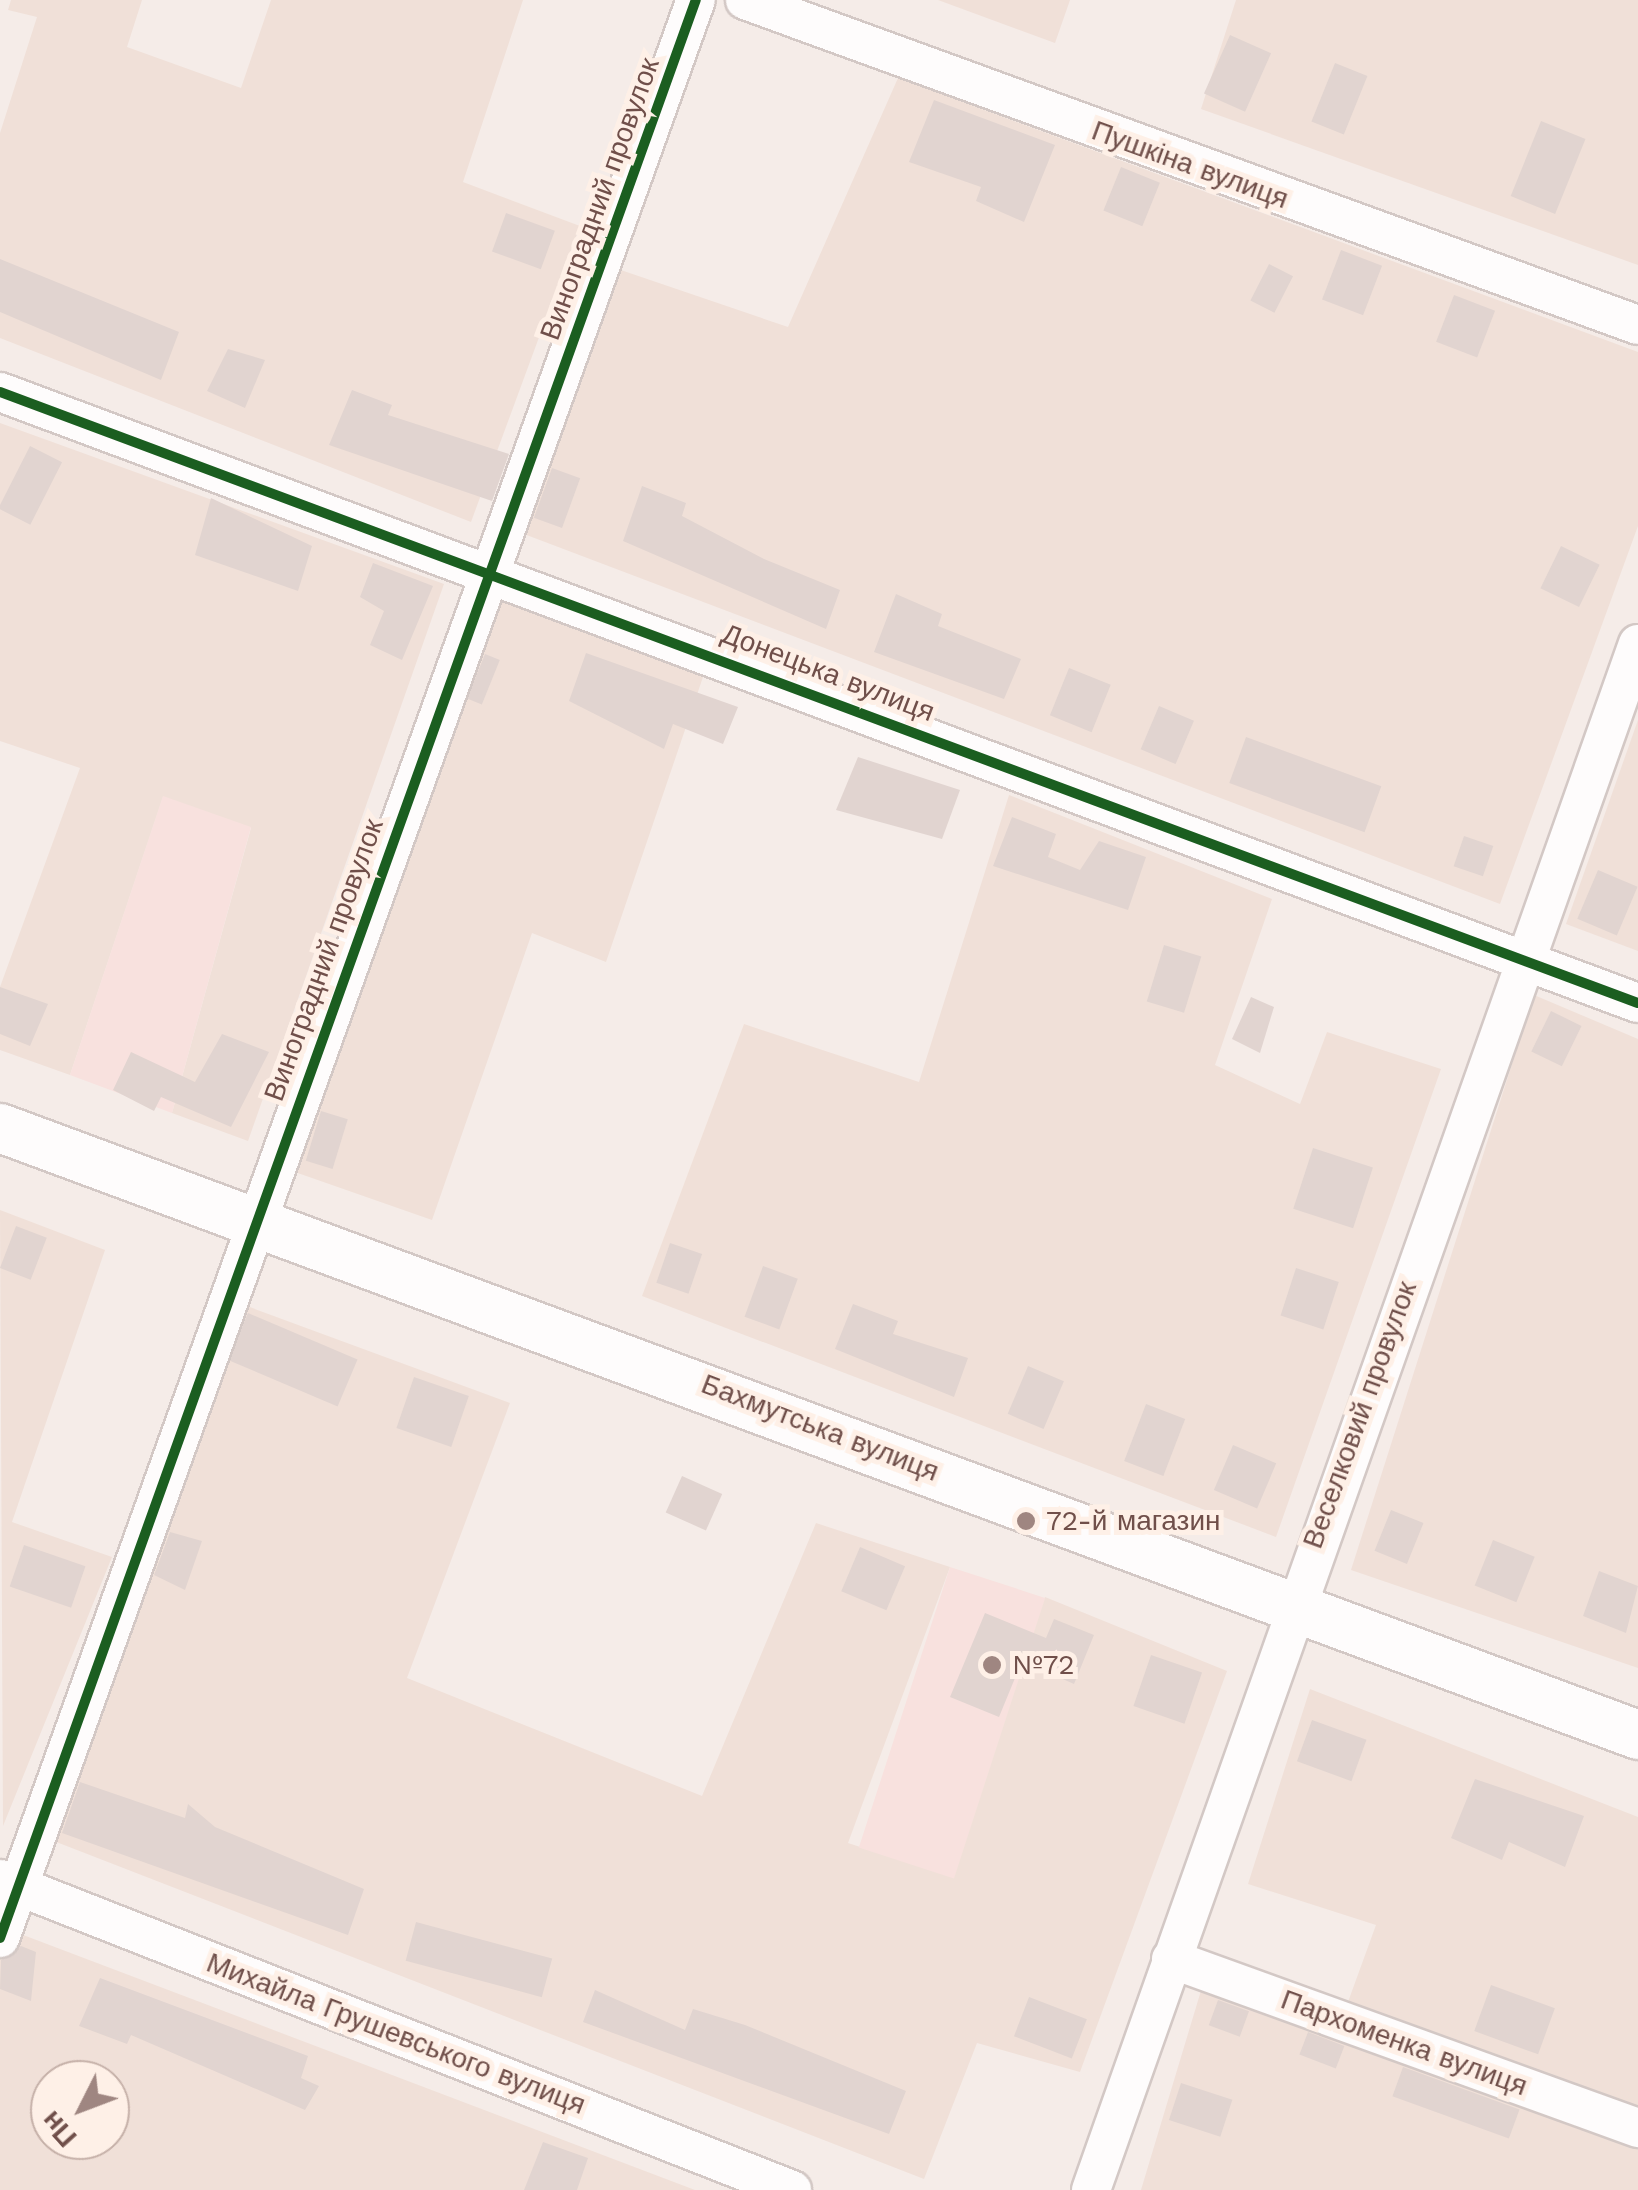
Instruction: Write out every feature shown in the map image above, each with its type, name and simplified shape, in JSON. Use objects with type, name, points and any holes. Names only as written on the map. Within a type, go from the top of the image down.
[{"type":"street","name":"Виноградний провулок","points":[[0,1938],[9,1883],[256,1217],[696,0]]},
{"type":"street","name":"Пушкіна вулиця","points":[[744,0],[1638,325]]},
{"type":"street","name":"Донецька вулиця","points":[[0,392],[488,568],[1638,1003]]},
{"type":"street","name":"Веселковий провулок","points":[[1091,2190],[1290,1605],[1638,644]]},
{"type":"street","name":"Бахмутська вулиця","points":[[0,1128],[256,1217],[1638,1735]]},
{"type":"street","name":"Михайла Грушевського вулиця","points":[[9,1883],[792,2190]]},
{"type":"street","name":"Пархоменка вулиця","points":[[1171,1959],[1638,2128]]},
{"type":"shaded area","points":[[11,0],[142,0],[127,47],[241,88],[271,0],[523,0],[463,182],[580,226],[471,522],[0,338],[0,133],[37,17],[8,10]]},
{"type":"shaded area","points":[[938,0],[1070,0],[1055,43]]},
{"type":"shaded area","points":[[1236,0],[1638,0],[1638,265],[1201,109]]},
{"type":"shaded area","points":[[898,78],[1638,352],[1638,526],[1500,904],[516,531],[609,266],[788,327]]},
{"type":"shaded area","points":[[0,423],[444,584],[248,1141],[172,1113],[251,828],[163,797],[70,1075],[0,1050],[0,987],[80,768],[0,741]]},
{"type":"shaded area","points":[[495,598],[703,677],[606,962],[532,933],[432,1220],[292,1171]]},
{"type":"shaded area","points":[[1638,720],[1638,951],[1566,924]]},
{"type":"shaded area","points":[[1009,795],[1272,899],[1215,1065],[1300,1104],[1327,1032],[1441,1069],[1276,1537],[642,1296],[744,1024],[919,1082]]},
{"type":"shaded area","points":[[163,796],[251,827],[172,1113],[70,1075]]},
{"type":"shaded area","points":[[1534,995],[1638,1039],[1638,1668],[1351,1570]]},
{"type":"shaded area","points":[[0,1210],[105,1250],[12,1522],[112,1557],[3,1826]]},
{"type":"shaded area","points":[[236,1302],[510,1403],[407,1678],[702,1796],[816,1523],[950,1567],[848,1843],[943,1874],[1045,1597],[1227,1671],[1080,2072],[977,2043],[924,2179],[46,1838]]},
{"type":"shaded area","points":[[950,1567],[1045,1598],[954,1878],[859,1848]]},
{"type":"shaded area","points":[[1310,1689],[1638,1817],[1638,2106],[1348,2002],[1376,1925],[1248,1884]]},
{"type":"shaded area","points":[[10,1930],[695,2190],[0,2190],[0,1958]]},
{"type":"shaded area","points":[[1203,1984],[1638,2140],[1638,2190],[1141,2190]]},
{"type":"building","points":[[1230,35],[1271,53],[1245,112],[1204,93]]},
{"type":"building","points":[[1335,63],[1367,76],[1344,135],[1311,121]]},
{"type":"building","points":[[934,100],[1055,145],[1024,222],[976,201],[981,187],[909,162]]},
{"type":"building","points":[[1541,121],[1586,139],[1555,214],[1511,196]]},
{"type":"building","points":[[1121,167],[1160,183],[1142,226],[1103,211]]},
{"type":"building","points":[[506,213],[555,231],[541,269],[492,252]]},
{"type":"building","points":[[1341,250],[1382,266],[1363,315],[1322,299]]},
{"type":"building","points":[[0,259],[179,332],[161,380],[0,312]]},
{"type":"building","points":[[1269,264],[1293,276],[1274,313],[1250,301]]},
{"type":"building","points":[[1454,295],[1495,311],[1477,357],[1436,342]]},
{"type":"building","points":[[228,349],[265,360],[245,408],[207,391]]},
{"type":"building","points":[[352,390],[392,405],[388,415],[509,454],[492,501],[329,445]]},
{"type":"building","points":[[30,446],[62,462],[30,525],[0,509]]},
{"type":"building","points":[[552,468],[580,478],[562,528],[534,518]]},
{"type":"building","points":[[642,486],[686,503],[682,516],[764,559],[840,590],[826,629],[623,541]]},
{"type":"building","points":[[211,498],[312,546],[298,591],[195,555]]},
{"type":"building","points":[[1561,546],[1600,565],[1579,607],[1540,588]]},
{"type":"building","points":[[373,563],[433,586],[402,660],[370,645],[384,611],[360,597]]},
{"type":"building","points":[[896,594],[942,614],[938,626],[1021,659],[1004,699],[874,652]]},
{"type":"building","points":[[586,653],[738,707],[723,744],[673,724],[664,749],[569,701]]},
{"type":"building","points":[[485,654],[500,660],[482,704],[467,699]]},
{"type":"building","points":[[1069,668],[1111,685],[1092,732],[1050,715]]},
{"type":"building","points":[[1159,706],[1194,721],[1176,764],[1141,749]]},
{"type":"building","points":[[1246,737],[1381,786],[1365,832],[1229,783]]},
{"type":"building","points":[[858,757],[960,790],[942,839],[836,810]]},
{"type":"building","points":[[1012,817],[1056,834],[1048,857],[1080,870],[1099,841],[1146,857],[1128,910],[993,866]]},
{"type":"building","points":[[1464,836],[1493,846],[1483,876],[1454,866]]},
{"type":"building","points":[[1598,870],[1638,887],[1617,936],[1577,919]]},
{"type":"building","points":[[1164,945],[1201,956],[1184,1013],[1147,1001]]},
{"type":"building","points":[[0,987],[48,1004],[30,1046],[0,1034]]},
{"type":"building","points":[[1251,997],[1274,1007],[1260,1053],[1232,1039]]},
{"type":"building","points":[[1551,1011],[1582,1026],[1562,1066],[1531,1051]]},
{"type":"building","points":[[222,1034],[269,1052],[231,1127],[161,1097],[154,1111],[113,1090],[131,1052],[195,1082]]},
{"type":"building","points":[[321,1111],[348,1119],[333,1169],[306,1161]]},
{"type":"building","points":[[1313,1148],[1373,1167],[1353,1228],[1293,1209]]},
{"type":"building","points":[[16,1226],[47,1238],[31,1280],[0,1268]]},
{"type":"building","points":[[670,1243],[702,1254],[688,1294],[656,1283]]},
{"type":"building","points":[[763,1266],[798,1279],[779,1329],[745,1317]]},
{"type":"building","points":[[1296,1268],[1339,1282],[1323,1329],[1281,1316]]},
{"type":"building","points":[[853,1304],[898,1321],[893,1334],[968,1358],[954,1397],[835,1349]]},
{"type":"building","points":[[248,1313],[358,1359],[338,1406],[228,1360]]},
{"type":"building","points":[[1028,1366],[1064,1381],[1044,1429],[1008,1414]]},
{"type":"building","points":[[414,1377],[469,1396],[451,1447],[396,1428]]},
{"type":"building","points":[[1146,1404],[1185,1419],[1163,1476],[1124,1461]]},
{"type":"building","points":[[1233,1445],[1276,1463],[1257,1508],[1214,1490]]},
{"type":"building","points":[[682,1476],[722,1494],[706,1530],[666,1513]]},
{"type":"building","points":[[1391,1510],[1423,1523],[1407,1564],[1375,1551]]},
{"type":"building","points":[[170,1532],[202,1541],[185,1590],[154,1575]]},
{"type":"building","points":[[1493,1540],[1535,1557],[1516,1602],[1475,1585]]},
{"type":"building","points":[[24,1545],[85,1566],[71,1608],[10,1587]]},
{"type":"building","points":[[860,1547],[905,1566],[886,1610],[841,1591]]},
{"type":"building","points":[[1599,1571],[1638,1586],[1626,1633],[1583,1616]]},
{"type":"building","name":"№72","points":[[985,1613],[1046,1638],[1054,1619],[1094,1635],[1074,1684],[1022,1661],[999,1717],[950,1697]]},
{"type":"building","points":[[1151,1655],[1202,1673],[1184,1724],[1133,1706]]},
{"type":"building","points":[[1312,1720],[1367,1740],[1351,1781],[1297,1761]]},
{"type":"building","points":[[1475,1779],[1584,1816],[1565,1867],[1509,1842],[1502,1860],[1451,1838]]},
{"type":"building","points":[[80,1782],[185,1818],[188,1804],[215,1827],[364,1889],[348,1935],[62,1833]]},
{"type":"building","points":[[416,1922],[552,1958],[542,1997],[406,1961]]},
{"type":"building","points":[[21,1946],[36,1952],[31,2001],[0,1989],[1,1960]]},
{"type":"building","points":[[100,1978],[308,2056],[301,2078],[319,2086],[305,2110],[131,2035],[127,2044],[79,2026]]},
{"type":"building","points":[[1491,1985],[1555,2008],[1538,2054],[1474,2031]]},
{"type":"building","points":[[595,1990],[685,2030],[693,2009],[745,2025],[906,2091],[889,2134],[583,2022]]},
{"type":"building","points":[[1029,1997],[1087,2019],[1072,2058],[1014,2036]]},
{"type":"building","points":[[1218,2000],[1249,2011],[1240,2037],[1209,2025]]},
{"type":"building","points":[[1308,2032],[1344,2046],[1336,2068],[1299,2054]]},
{"type":"building","points":[[1403,2067],[1520,2109],[1509,2139],[1392,2096]]},
{"type":"building","points":[[1181,2083],[1232,2100],[1220,2137],[1169,2120]]},
{"type":"building","points":[[543,2142],[588,2158],[577,2190],[524,2190]]},
{"type":"cycle path","points":[[0,1938],[696,0]]},
{"type":"cycle path","points":[[0,392],[1638,1003]]},
{"type":"place","name":"72-й магазин","points":[[1026,1521]]},
{"type":"place","name":"№72","points":[[992,1665]]}]
